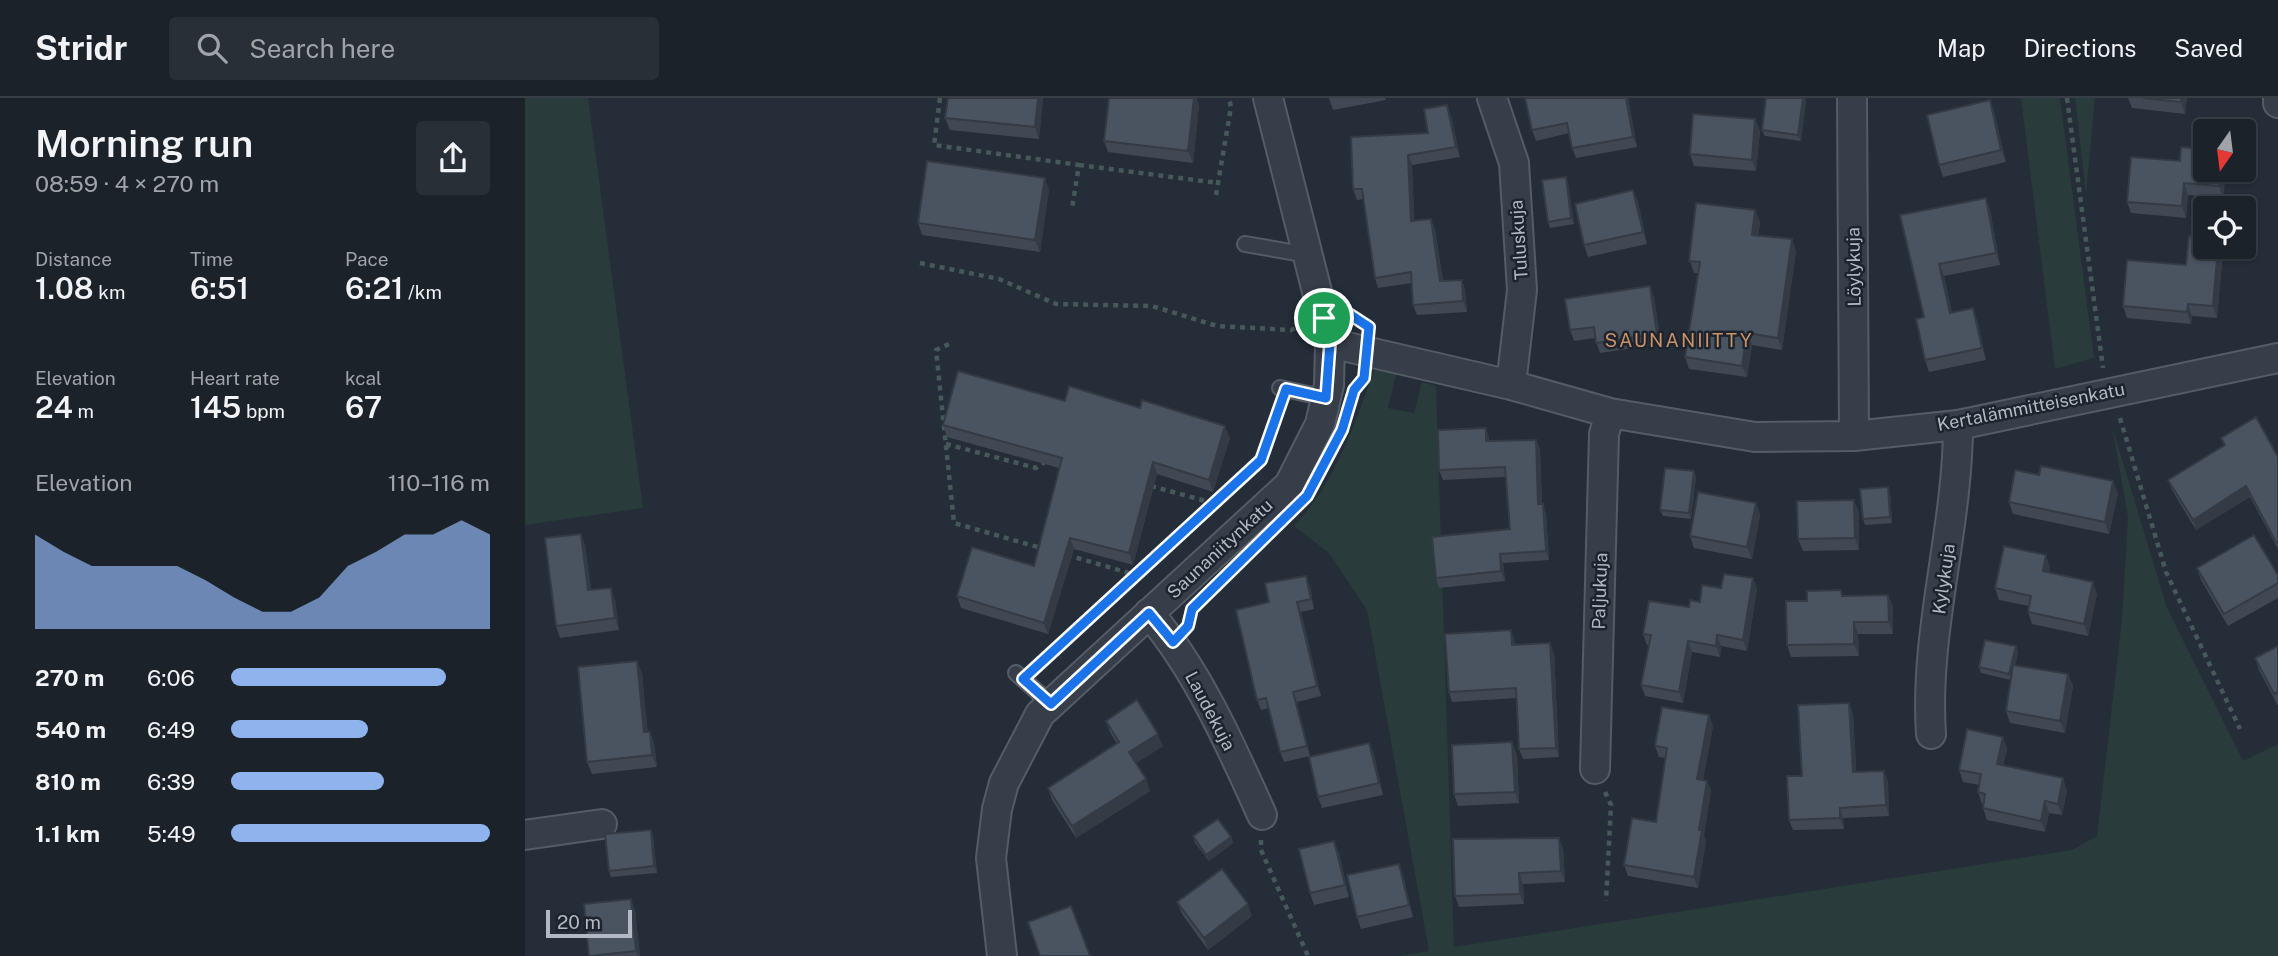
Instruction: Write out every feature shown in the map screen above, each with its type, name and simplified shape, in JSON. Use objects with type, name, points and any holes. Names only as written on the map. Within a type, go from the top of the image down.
[{"type":"street","name":"Saunaniitynkatu","points":[[1002,956],[991,858],[997,809],[1005,783],[1040,714],[1289,485],[1320,424],[1326,398],[1327,331],[1268,98]]},
{"type":"street","name":"Tuluskuja","points":[[1492,98],[1514,163],[1520,251],[1522,290],[1511,385]]},
{"type":"street","name":"Löylykuja","points":[[1852,98],[1854,436]]},
{"type":"street","name":"Kertalämmitteisenkatu","points":[[1327,331],[1610,413],[1755,437],[1854,436],[1958,425],[2110,375],[2278,358]]},
{"type":"street","name":"Paljukuja","points":[[1595,769],[1604,434],[1610,413]]},
{"type":"street","name":"Kylykuja","points":[[1931,734],[1929,696],[1958,477],[1958,425]]},
{"type":"street","name":"Laudekuja","points":[[1149,613],[1173,642],[1240,766],[1262,815]]},
{"type":"street","points":[[525,835],[602,824]]},
{"type":"lane","points":[[1245,244],[1308,255]]},
{"type":"lane","points":[[1283,388],[1326,398]]},
{"type":"lane","points":[[1019,676],[1051,704]]},
{"type":"path","points":[[940,98],[934,145],[1217,183]]},
{"type":"path","points":[[1216,195],[1231,107],[1229,98]]},
{"type":"path","points":[[2067,98],[2110,375],[2166,572],[2240,729]]},
{"type":"path","points":[[1072,208],[1079,165]]},
{"type":"path","points":[[920,263],[999,279],[1056,303],[1152,306],[1217,326],[1327,331]]},
{"type":"path","points":[[949,344],[936,350],[954,523],[1045,549]]},
{"type":"path","points":[[2090,372],[2110,375]]},
{"type":"path","points":[[1019,676],[1137,575],[1261,460],[1283,388]]},
{"type":"path","points":[[946,444],[1037,468],[1050,458]]},
{"type":"path","points":[[1138,482],[1214,503]]},
{"type":"path","points":[[1058,553],[1137,575]]},
{"type":"path","points":[[1595,769],[1611,805],[1606,901]]},
{"type":"path","points":[[1262,815],[1261,850],[1308,956]]},
{"type":"shaded area","points":[[525,98],[588,98],[643,508],[525,525]]},
{"type":"shaded area","points":[[2021,98],[2060,98],[2094,358],[2055,369]]},
{"type":"shaded area","points":[[2075,98],[2095,98],[2086,195]]},
{"type":"shaded area","points":[[1376,366],[1397,371],[1388,408],[1414,413],[1422,382],[1436,386],[1454,947],[2072,850],[2097,836],[2122,619],[2128,517],[2112,426],[2167,608],[2243,761],[2278,744],[2278,956],[1399,956],[1429,951],[1367,610],[1329,553],[1294,526],[1322,491],[1333,471]]},
{"type":"building","points":[[948,98],[1038,98],[1035,127],[945,118]]},
{"type":"building","points":[[1109,98],[1194,98],[1188,151],[1104,141]]},
{"type":"building","points":[[1525,98],[1626,98],[1633,137],[1572,148],[1567,123],[1532,130]]},
{"type":"building","points":[[1766,98],[1803,98],[1798,135],[1762,130]]},
{"type":"building","points":[[2143,98],[2181,98],[2181,102]]},
{"type":"building","points":[[1990,100],[2001,150],[1939,165],[1927,115]]},
{"type":"building","points":[[1447,105],[1456,147],[1408,155],[1411,221],[1431,219],[1440,281],[1462,280],[1463,301],[1413,305],[1411,272],[1375,278],[1362,189],[1353,189],[1351,137],[1428,133],[1424,109]]},
{"type":"building","points":[[1693,114],[1755,119],[1752,160],[1690,154]]},
{"type":"building","points":[[2181,147],[2193,148],[2193,182],[2219,182],[2219,186],[2184,183],[2182,206],[2127,202],[2131,157],[2180,161]]},
{"type":"building","points":[[927,161],[1045,178],[1035,240],[918,223]]},
{"type":"building","points":[[1566,177],[1571,218],[1548,222],[1542,180]]},
{"type":"building","points":[[1633,190],[1643,232],[1584,245],[1575,204]]},
{"type":"building","points":[[1986,198],[1996,253],[1939,264],[1950,313],[1973,308],[1982,348],[1925,360],[1916,319],[1924,317],[1900,215]]},
{"type":"building","points":[[1696,203],[1755,210],[1752,235],[1792,239],[1778,338],[1747,333],[1742,366],[1685,357],[1700,262],[1689,261]]},
{"type":"building","points":[[2189,236],[2193,236],[2193,259],[2217,259],[2213,306],[2188,304],[2187,312],[2123,306],[2127,260],[2186,265]]},
{"type":"building","points":[[1650,286],[1657,334],[1596,343],[1594,327],[1570,330],[1565,299]]},
{"type":"building","points":[[958,371],[1065,401],[1069,386],[1140,408],[1142,400],[1225,426],[1209,480],[1153,462],[1129,553],[1070,538],[1044,623],[957,596],[972,547],[1034,566],[1062,458],[943,425]]},
{"type":"building","points":[[2256,417],[2278,457],[2278,542],[2246,486],[2193,520],[2168,480],[2225,445],[2221,438]]},
{"type":"building","points":[[1486,428],[1486,441],[1536,440],[1538,504],[1543,504],[1546,551],[1500,554],[1501,571],[1436,578],[1432,537],[1510,529],[1505,467],[1439,470],[1438,430]]},
{"type":"building","points":[[2041,466],[2113,481],[2105,522],[2009,502],[2015,470],[2039,475]]},
{"type":"building","points":[[1665,468],[1694,471],[1689,513],[1660,510]]},
{"type":"building","points":[[1888,487],[1890,517],[1863,519],[1860,489]]},
{"type":"building","points":[[1698,492],[1756,503],[1747,547],[1690,536]]},
{"type":"building","points":[[1854,500],[1855,538],[1798,539],[1797,501]]},
{"type":"building","points":[[581,534],[588,590],[611,588],[615,618],[556,626],[545,538]]},
{"type":"building","points":[[2254,535],[2278,575],[2278,583],[2224,614],[2197,568]]},
{"type":"building","points":[[2004,546],[2046,555],[2043,571],[2093,582],[2084,624],[2028,612],[2031,596],[1995,588]]},
{"type":"building","points":[[1724,574],[1753,578],[1743,640],[1717,635],[1716,646],[1688,641],[1679,692],[1641,685],[1651,635],[1643,634],[1649,601],[1689,607],[1690,600],[1700,602],[1702,585],[1721,588]]},
{"type":"building","points":[[1306,576],[1311,599],[1297,602],[1317,686],[1293,692],[1307,746],[1280,752],[1266,698],[1257,700],[1236,610],[1269,602],[1265,583]]},
{"type":"building","points":[[1841,590],[1842,596],[1888,595],[1889,622],[1854,622],[1854,644],[1787,645],[1786,601],[1807,601],[1807,591]]},
{"type":"building","points":[[1511,630],[1512,645],[1550,643],[1556,748],[1519,749],[1516,688],[1449,692],[1445,634]]},
{"type":"building","points":[[1985,640],[2016,646],[2009,674],[1979,667]]},
{"type":"building","points":[[2278,646],[2278,692],[2274,694],[2255,658]]},
{"type":"building","points":[[637,661],[644,732],[650,732],[652,755],[587,762],[578,667]]},
{"type":"building","points":[[2013,665],[2068,674],[2060,721],[2006,711]]},
{"type":"building","points":[[1137,700],[1158,734],[1129,752],[1146,779],[1072,826],[1048,788],[1119,742],[1106,721]]},
{"type":"building","points":[[1849,703],[1853,772],[1884,771],[1886,805],[1840,808],[1840,818],[1789,820],[1787,776],[1802,776],[1798,705]]},
{"type":"building","points":[[1662,707],[1709,715],[1697,779],[1707,781],[1694,877],[1624,865],[1632,818],[1656,822],[1667,748],[1655,746]]},
{"type":"building","points":[[1967,729],[2003,737],[1997,764],[2063,778],[2058,804],[2045,801],[2041,821],[1983,808],[1985,794],[1978,792],[1981,774],[1959,770]]},
{"type":"building","points":[[1512,742],[1515,792],[1454,794],[1452,745]]},
{"type":"building","points":[[1369,743],[1379,783],[1318,797],[1309,757]]},
{"type":"building","points":[[1218,819],[1231,837],[1206,855],[1193,836]]},
{"type":"building","points":[[651,830],[654,866],[609,871],[605,834]]},
{"type":"building","points":[[1559,838],[1561,871],[1519,873],[1520,894],[1455,896],[1453,839]]},
{"type":"building","points":[[1334,841],[1345,885],[1310,893],[1299,849]]},
{"type":"building","points":[[1399,864],[1409,905],[1357,917],[1347,875]]},
{"type":"building","points":[[1222,869],[1248,904],[1204,938],[1177,902]]},
{"type":"building","points":[[631,899],[636,951],[589,956],[584,904]]},
{"type":"building","points":[[1071,906],[1090,956],[1040,956],[1028,922]]},
{"type":"district","name":"SAUNANIITTY","points":[[1679,340]]},
{"type":"route","points":[[1346,312],[1369,327],[1364,378],[1354,390],[1342,430],[1307,496],[1192,609],[1188,626],[1173,642],[1149,613],[1051,704],[1023,679],[1261,460],[1286,389],[1326,398],[1330,343],[1324,318],[1346,312]]}]
